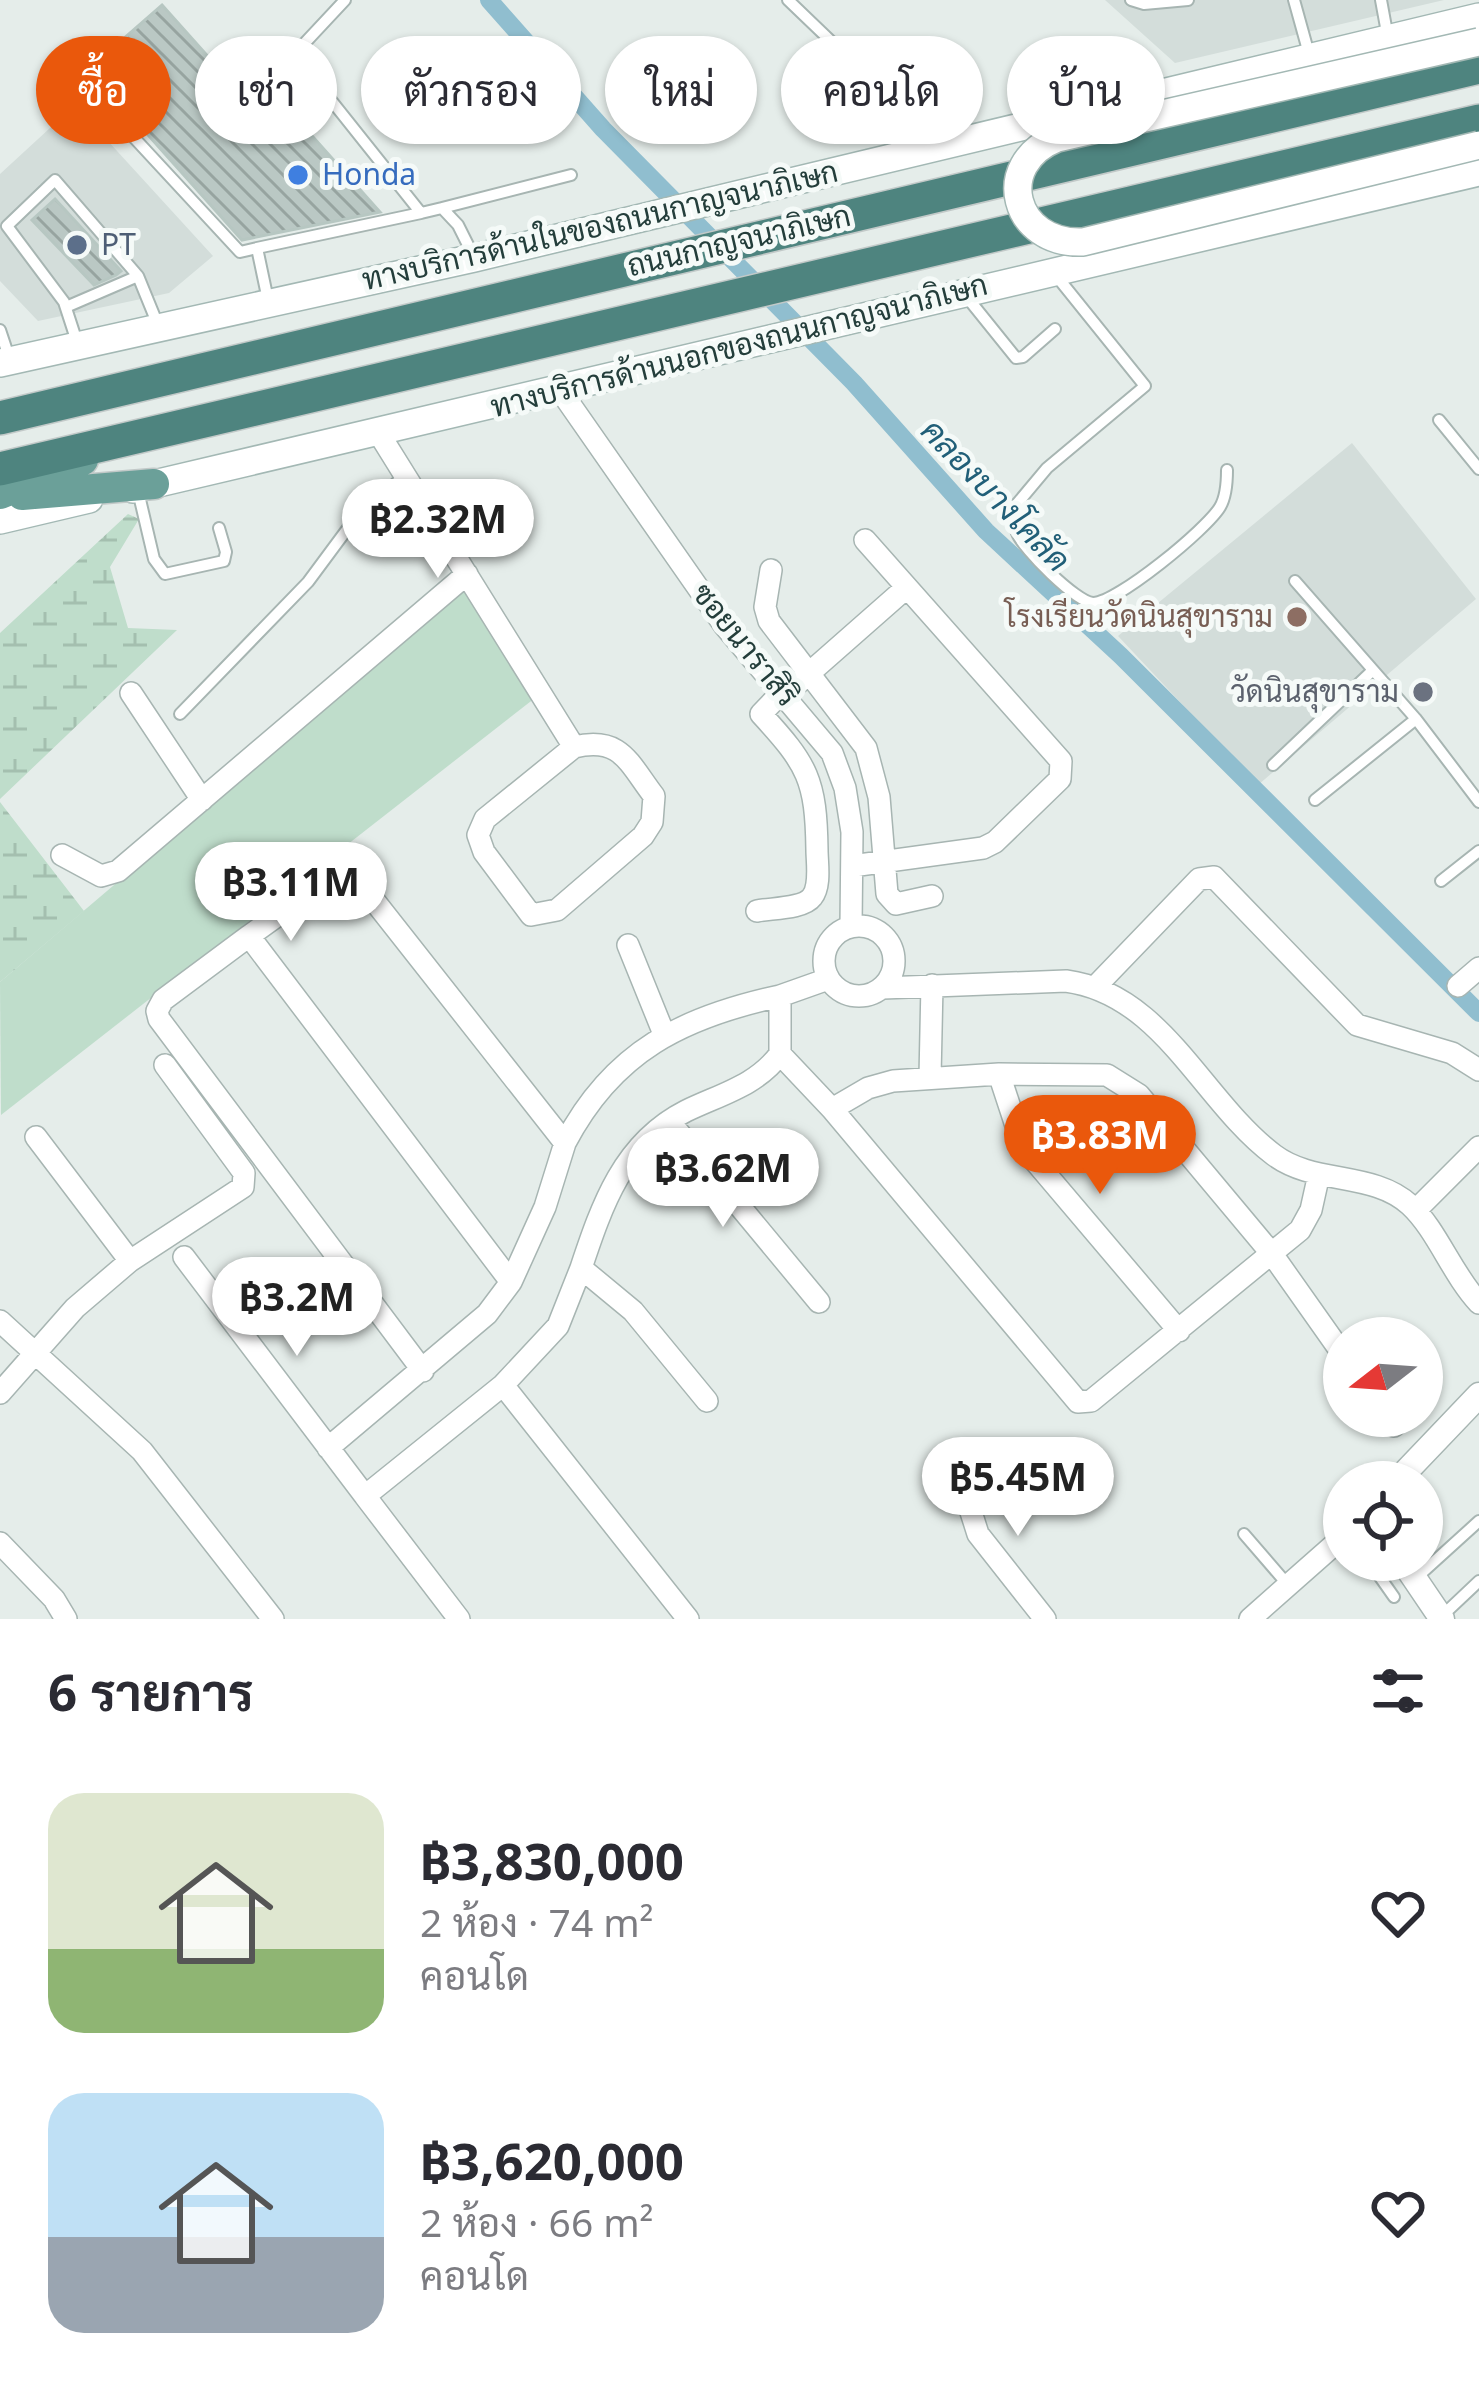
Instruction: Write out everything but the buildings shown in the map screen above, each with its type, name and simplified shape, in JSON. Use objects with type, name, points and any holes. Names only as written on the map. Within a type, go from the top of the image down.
[{"type":"highway","name":"ถนนกาญจนาภิเษก","points":[[0,418],[1479,67]]},
{"type":"highway","name":"ถนนกาญจนาภิเษก","points":[[0,470],[1479,121]]},
{"type":"main road","name":"ทางบริการด้านในของถนนกาญจนาภิเษก","points":[[5,362],[474,258],[1479,17]]},
{"type":"main road","points":[[1479,41],[1057,137],[1042,144],[1023,165],[1019,198],[1030,224],[1040,233],[1065,243],[1083,242],[1479,146]]},
{"type":"main road","name":"ทางบริการด้านนอกของถนนกาญจนาภิเษก","points":[[0,520],[1479,172]]},
{"type":"main road","points":[[0,496],[144,435]]},
{"type":"main road","points":[[0,496],[146,486]]},
{"type":"street","name":"ซอยนาราสิริ","points":[[560,390],[724,625],[832,753],[845,788],[852,832],[851,926],[839,931],[825,951],[828,979]]},
{"type":"street","points":[[378,432],[574,747]]},
{"type":"street","points":[[852,866],[983,848],[995,842],[1063,770],[1061,761],[865,540]]},
{"type":"street","points":[[771,569],[765,607],[769,621],[866,748],[879,797],[890,901],[896,904],[932,896]]},
{"type":"street","points":[[62,855],[92,873],[110,875],[467,574]]},
{"type":"street","points":[[757,911],[807,901],[818,876],[816,806],[810,780],[802,761],[761,714],[906,588]]},
{"type":"street","points":[[130,693],[202,800]]},
{"type":"street","points":[[598,742],[617,748],[654,796],[652,821],[644,836],[557,910],[531,915],[484,852],[478,835],[485,819],[574,747],[598,742]]},
{"type":"street","points":[[423,1370],[159,1019],[164,1000],[342,869],[350,870],[565,1143]]},
{"type":"street","points":[[1096,986],[1199,879],[1214,877],[1358,1025],[1452,1053],[1479,1070]]},
{"type":"street","points":[[851,926],[875,930],[892,947],[894,969],[883,988]]},
{"type":"street","points":[[249,937],[512,1282]]},
{"type":"street","points":[[628,945],[664,1034]]},
{"type":"street","points":[[1458,986],[1479,968]]},
{"type":"street","points":[[328,1448],[487,1314],[512,1282],[583,1108],[664,1034],[721,1009],[828,979],[841,992],[863,997],[883,988],[932,985],[1066,982],[1096,986],[1140,1012],[1273,1155],[1319,1174],[1393,1192],[1416,1210],[1455,1274],[1479,1303]]},
{"type":"street","points":[[930,1077],[932,985]]},
{"type":"street","points":[[365,1496],[502,1384],[557,1326],[613,1180],[626,1161],[669,1121],[755,1080],[779,1054],[780,996]]},
{"type":"street","points":[[779,1054],[832,1109],[1078,1402],[1091,1401],[1272,1254],[1306,1220],[1319,1174]]},
{"type":"street","points":[[0,1393],[75,1308],[130,1261],[240,1190],[245,1178],[165,1065]]},
{"type":"street","points":[[832,1109],[879,1084],[930,1077],[1088,1072],[1122,1082],[1139,1095],[1272,1254],[1323,1326]]},
{"type":"street","points":[[999,1074],[1023,1147],[1179,1331]]},
{"type":"street","points":[[669,1121],[819,1302]]},
{"type":"street","points":[[36,1137],[130,1261]]},
{"type":"street","points":[[1416,1210],[1479,1147]]},
{"type":"street","points":[[184,1257],[459,1619]]},
{"type":"street","points":[[581,1268],[633,1311],[707,1401]]},
{"type":"street","points":[[0,1321],[142,1451],[272,1619]]},
{"type":"street","points":[[502,1384],[688,1619]]},
{"type":"street","points":[[1416,1461],[1479,1395]]},
{"type":"street","points":[[1022,1460],[971,1513],[978,1534],[1046,1619]]},
{"type":"street","points":[[0,1543],[54,1599],[66,1619]]},
{"type":"street","points":[[1250,1619],[1323,1555]]},
{"type":"street","points":[[1417,1581],[1441,1618]]},
{"type":"lane","points":[[345,0],[302,46],[301,59],[421,213]]},
{"type":"lane","points":[[788,0],[939,145]]},
{"type":"lane","points":[[1131,0],[1144,4],[1188,0]]},
{"type":"lane","points":[[1294,0],[1310,57]]},
{"type":"lane","points":[[1381,0],[1389,39]]},
{"type":"lane","points":[[140,144],[241,252],[572,175]]},
{"type":"lane","points":[[78,345],[67,307],[8,226],[55,180],[138,276],[159,328]]},
{"type":"lane","points":[[442,208],[458,224],[474,258]]},
{"type":"lane","points":[[257,248],[268,304]]},
{"type":"lane","points":[[1052,271],[1145,386],[1047,468],[1016,505],[1017,533],[1044,566],[1076,597],[1092,603],[1118,595],[1168,557],[1220,507],[1227,470]]},
{"type":"lane","points":[[67,307],[138,276]]},
{"type":"lane","points":[[962,291],[1016,358],[1054,329]]},
{"type":"lane","points":[[0,329],[5,362]]},
{"type":"lane","points":[[1439,420],[1479,469]]},
{"type":"lane","points":[[181,714],[308,582],[351,524],[405,475]]},
{"type":"lane","points":[[146,486],[154,559],[164,574],[224,561],[219,528]]},
{"type":"lane","points":[[1295,581],[1417,719],[1479,802]]},
{"type":"lane","points":[[1273,765],[1373,670]]},
{"type":"lane","points":[[1315,800],[1417,719]]},
{"type":"lane","points":[[1441,881],[1479,851]]},
{"type":"lane","points":[[1443,1546],[1479,1521]]},
{"type":"lane","points":[[1244,1534],[1288,1586]]},
{"type":"lane","points":[[1383,1581],[1394,1597]]},
{"type":"lane","points":[[1441,1618],[1479,1581]]},
{"type":"shaded area","points":[[1105,0],[1444,0],[1175,63],[1165,54],[1165,36],[1145,36]]},
{"type":"shaded area","points":[[36,141],[111,144],[213,256],[169,293],[38,321],[0,281],[0,174]]},
{"type":"shaded area","name":"โรงเรียนวัดนินสุขาราม","points":[[1352,443],[1476,599],[1258,785],[1118,636]]},
{"type":"green space","points":[[128,514],[139,519],[110,567],[128,628],[177,630],[0,799],[0,633]]},
{"type":"green space","points":[[463,588],[535,698],[1,1115],[0,982]]},
{"type":"green space","points":[[0,802],[84,911],[0,982]]},
{"type":"waterway","name":"คลองบางโคลัด","points":[[489,0],[603,129],[854,383],[986,531],[1121,656],[1479,1013]]},
{"type":"place","name":"Honda","points":[[298,175]]},
{"type":"place","name":"PT","points":[[77,245]]},
{"type":"place","name":"โรงเรียนวัดนินสุขาราม","points":[[1297,617]]},
{"type":"place","name":"วัดนินสุขาราม","points":[[1423,692]]}]
